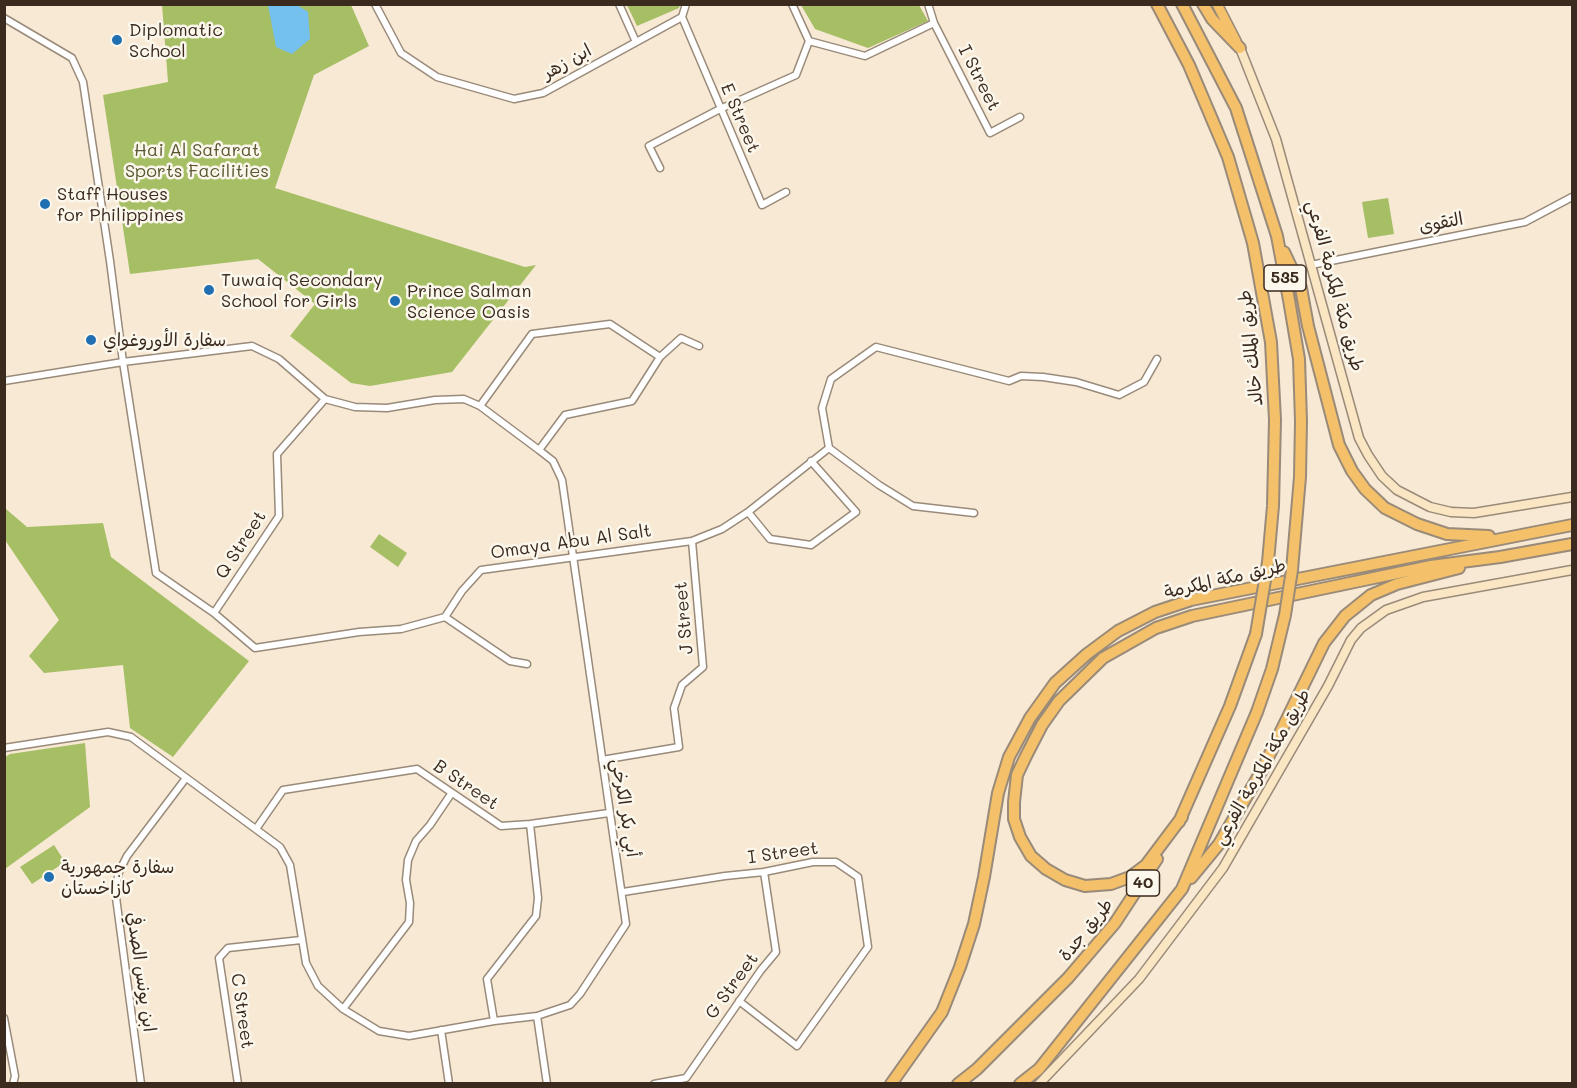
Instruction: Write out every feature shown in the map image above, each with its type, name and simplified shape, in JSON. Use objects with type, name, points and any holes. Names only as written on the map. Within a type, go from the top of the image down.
[{"type":"highway","name":"طريق الملك خالد","points":[[1157,4],[1190,65],[1228,157],[1254,243],[1271,342],[1275,420],[1274,506],[1268,562],[1256,634]]},
{"type":"highway","name":"535","points":[[1182,4],[1236,108],[1277,236],[1299,359],[1300,477],[1292,570]]},
{"type":"highway","points":[[1203,4],[1212,19],[1240,48]]},
{"type":"highway","points":[[1277,236],[1301,288],[1308,326],[1339,445],[1352,471],[1365,489],[1385,508],[1418,524],[1447,534],[1478,537],[1531,534]]},
{"type":"highway","name":"طريق مكة المكرمة","points":[[891,1083],[942,1012],[960,967],[974,924],[998,793],[1009,757],[1030,718],[1055,683],[1087,654],[1118,631],[1155,612],[1191,600],[1572,525]]},
{"type":"highway","name":"طريق مكة المكرمة","points":[[1182,817],[1146,864],[1130,877],[1111,884],[1085,886],[1065,880],[1046,869],[1031,856],[1020,837],[1014,819],[1017,775],[1042,725],[1059,701],[1103,658],[1156,628],[1192,616],[1431,566],[1572,544]]},
{"type":"highway","points":[[1182,890],[1219,844],[1262,770],[1324,643],[1345,616],[1371,595],[1397,584],[1500,557]]},
{"type":"highway","name":"40","points":[[1020,1083],[1039,1069],[1182,890],[1257,712],[1272,669],[1285,615],[1292,570]]},
{"type":"highway","name":"طريق جدة","points":[[958,1083],[977,1069],[1020,1029],[1068,978],[1115,923],[1145,880],[1182,817],[1230,706],[1256,634]]},
{"type":"main road","points":[[1217,4],[1240,48]]},
{"type":"street","name":"ابن زهر","points":[[375,4],[401,53],[437,77],[514,99],[543,93],[682,17]]},
{"type":"street","points":[[619,4],[636,42]]},
{"type":"street","points":[[682,17],[686,4]]},
{"type":"street","points":[[660,168],[649,146],[720,109],[796,75],[809,41],[792,4]]},
{"type":"street","name":"I Street","points":[[928,4],[934,23],[990,133],[1020,117]]},
{"type":"street","name":"E Street","points":[[682,17],[762,205],[786,192]]},
{"type":"street","points":[[4,18],[72,58],[83,82],[156,573],[214,613],[255,648],[359,632],[401,629],[445,617],[510,661],[527,664]]},
{"type":"street","points":[[809,41],[865,56],[934,23]]},
{"type":"street","name":"طريق مكة المكرمة الفرعي","points":[[1240,48],[1276,139],[1359,438],[1382,476],[1397,490],[1430,507],[1451,512],[1474,513],[1572,497]]},
{"type":"street","name":"التقوى","points":[[1311,265],[1526,222],[1572,197]]},
{"type":"street","points":[[480,406],[532,334],[610,324],[660,357]]},
{"type":"street","points":[[539,450],[565,415],[632,401],[660,357],[681,338],[699,346]]},
{"type":"street","name":"أبي بكر الكرخي","points":[[4,381],[123,362],[252,346],[279,359],[325,399],[355,407],[387,408],[435,400],[464,399],[480,406],[553,461],[562,480],[626,924],[580,994],[570,1005],[537,1016],[409,1036],[379,1031],[343,1009],[318,986],[306,963],[290,865],[280,847],[131,737],[108,732],[5,745]]},
{"type":"street","points":[[974,513],[913,506],[879,485],[829,448],[822,408],[831,379],[876,347],[1009,381],[1021,376],[1043,377],[1076,382],[1119,395],[1144,382],[1157,359]]},
{"type":"street","name":"Q Street","points":[[214,613],[279,516],[277,454],[325,399]]},
{"type":"street","name":"Omaya Abu Al Salt","points":[[445,617],[462,591],[481,570],[692,541],[722,529],[748,512],[829,448]]},
{"type":"street","points":[[748,512],[770,540],[811,545],[856,512],[811,461]]},
{"type":"street","name":"J Street","points":[[602,760],[679,747],[674,708],[682,685],[703,667],[692,541]]},
{"type":"street","name":"طريق مكة المكرمة الفرعي","points":[[1039,1083],[1139,979],[1223,868],[1328,686],[1351,640],[1361,628],[1386,610],[1423,597],[1572,570]]},
{"type":"street","name":"B Street","points":[[256,829],[283,790],[417,769],[501,826],[609,813]]},
{"type":"street","name":"ابن يونس الصدفي","points":[[141,1083],[115,890],[119,872],[127,856],[186,778]]},
{"type":"street","points":[[343,1009],[409,922],[410,903],[406,880],[408,860],[416,841],[451,794]]},
{"type":"street","points":[[494,1021],[487,979],[536,915],[538,898],[530,824]]},
{"type":"street","name":"I Street","points":[[623,892],[764,872],[813,862],[836,862],[858,877],[868,947],[796,1046],[739,1001]]},
{"type":"street","name":"G Street","points":[[654,1083],[686,1078],[776,952],[764,872]]},
{"type":"street","name":"C Street","points":[[238,1083],[219,958],[228,948],[302,940]]},
{"type":"street","points":[[537,1016],[547,1083]]},
{"type":"street","points":[[4,1018],[15,1076],[13,1083]]},
{"type":"street","points":[[441,1030],[449,1083]]},
{"type":"green space","name":"Hai Al Safarat Sports Facilities","points":[[162,5],[351,5],[369,46],[314,75],[275,188],[525,267],[536,265],[452,372],[370,386],[351,383],[290,336],[315,304],[258,259],[130,274],[103,95],[168,82]]},
{"type":"green space","points":[[627,5],[680,5],[679,8],[637,26]]},
{"type":"green space","points":[[801,5],[919,5],[928,21],[868,48],[815,29]]},
{"type":"green space","points":[[1388,198],[1394,234],[1368,238],[1362,202]]},
{"type":"green space","points":[[4,503],[6,509],[27,527],[103,523],[111,557],[249,661],[173,757],[130,728],[123,665],[44,673],[29,656],[59,620],[5,540]]},
{"type":"green space","points":[[379,534],[407,553],[398,567],[370,547]]},
{"type":"green space","points":[[85,743],[90,807],[5,869],[5,757],[10,754]]},
{"type":"green space","points":[[54,845],[65,862],[32,884],[20,867]]},
{"type":"water","points":[[268,5],[297,5],[308,12],[310,39],[292,54],[276,47]]},
{"type":"place","name":"Diplomatic School","points":[[117,40]]},
{"type":"place","name":"Staff Houses for Philippines","points":[[45,204]]},
{"type":"place","name":"Tuwaiq Secondary School for Girls","points":[[209,290]]},
{"type":"place","name":"Prince Salman Science Oasis","points":[[395,301]]},
{"type":"place","name":"سفارة الأوروغواي","points":[[91,340]]},
{"type":"place","name":"سفارة جمهورية كازاخستان","points":[[49,877]]}]
